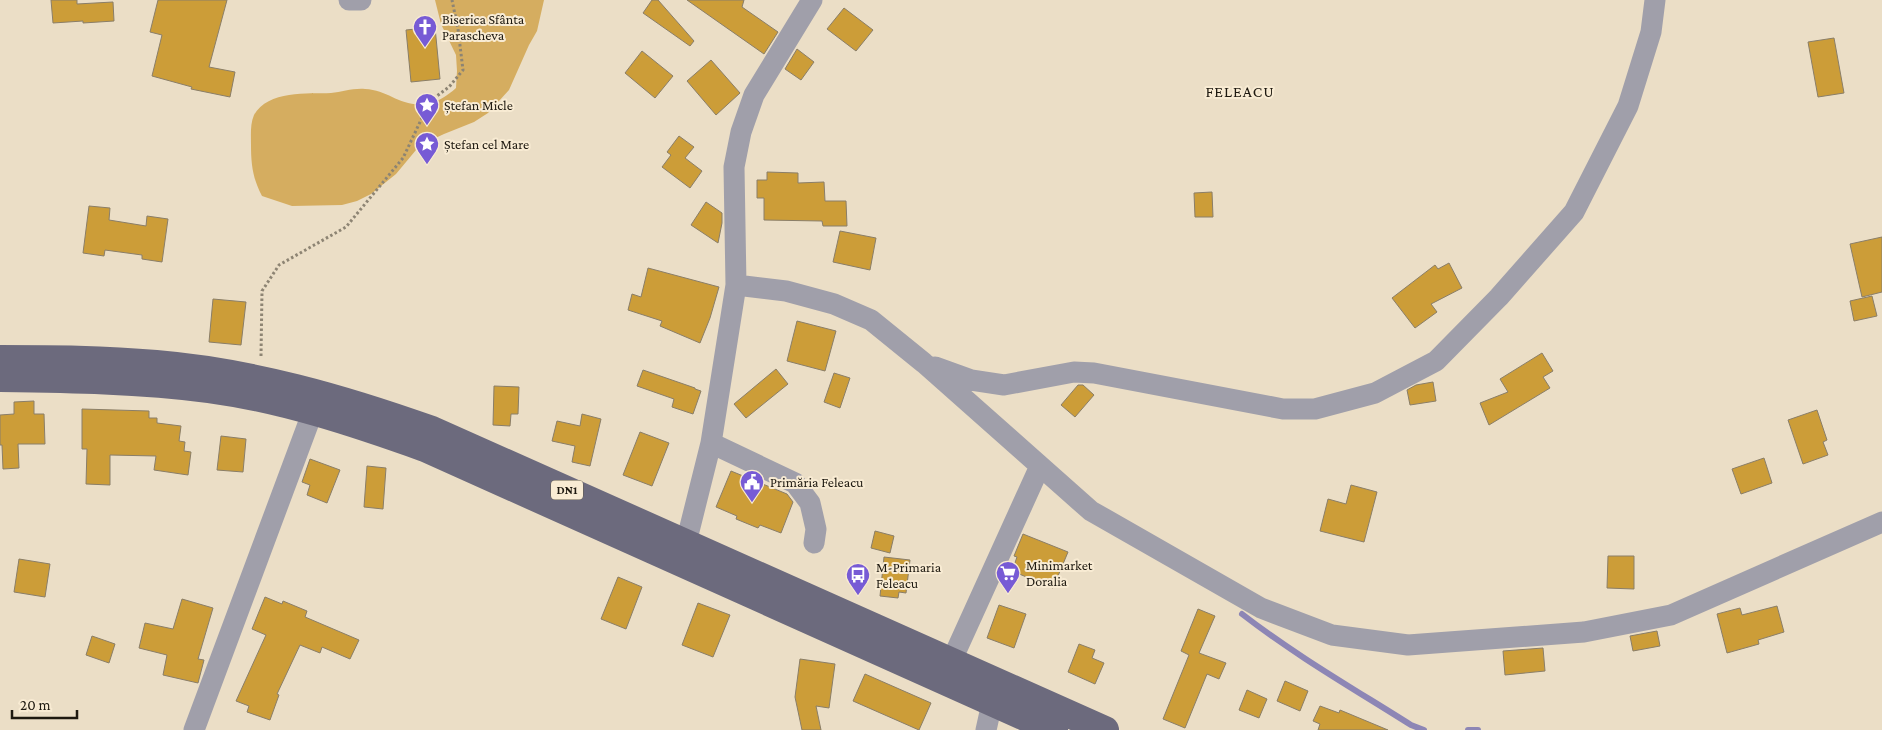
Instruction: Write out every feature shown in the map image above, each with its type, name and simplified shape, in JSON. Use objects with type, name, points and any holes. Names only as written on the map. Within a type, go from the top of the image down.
[{"type":"main road","name":"DN1","points":[[0,359],[104,360],[157,364],[261,379],[318,392],[378,410],[432,430],[1105,730]]},
{"type":"main road","name":"DN1","points":[[0,378],[101,379],[211,390],[313,411],[371,429],[425,448],[1054,730]]},
{"type":"street","points":[[349,0],[361,0]]},
{"type":"street","points":[[686,543],[710,443],[736,285],[734,167],[741,132],[754,95],[812,0]]},
{"type":"street","points":[[924,364],[971,380],[1004,385],[1074,372],[1094,373],[1283,410],[1315,409],[1375,392],[1436,361],[1499,297],[1574,212],[1628,106],[1651,32],[1655,0]]},
{"type":"street","points":[[736,285],[786,291],[834,304],[871,320],[924,364],[1090,511],[1261,608],[1332,635],[1408,645],[1584,632],[1671,615],[1882,522]]},
{"type":"street","points":[[194,730],[313,411]]},
{"type":"street","points":[[710,443],[795,483],[810,503],[816,529],[814,543]]},
{"type":"street","points":[[951,662],[1040,466]]},
{"type":"street","points":[[986,730],[992,703]]},
{"type":"path","points":[[262,345],[262,291],[273,272],[279,265],[346,227],[403,158],[430,101],[449,87],[463,70],[452,0]]},
{"type":"shaded area","points":[[435,0],[544,0],[537,31],[509,90],[488,113],[474,122],[429,141],[416,150],[396,174],[371,194],[357,201],[342,205],[292,206],[262,196],[253,172],[251,130],[254,115],[260,107],[269,101],[289,95],[361,89],[381,92],[408,103],[426,104],[442,98],[456,88],[456,55],[441,24]]},
{"type":"building","points":[[51,0],[77,0],[77,4],[113,2],[114,21],[53,23]]},
{"type":"building","points":[[158,0],[227,0],[209,67],[235,72],[230,97],[191,89],[192,87],[152,76],[162,35],[150,32]]},
{"type":"building","points":[[652,0],[658,0],[694,41],[690,46],[643,13]]},
{"type":"building","points":[[687,0],[744,0],[742,7],[778,32],[764,54]]},
{"type":"building","points":[[844,8],[873,30],[856,51],[827,29]]},
{"type":"building","points":[[435,27],[440,79],[411,82],[406,30]]},
{"type":"building","points":[[1834,38],[1844,93],[1818,97],[1808,42]]},
{"type":"building","points":[[797,49],[814,62],[801,80],[785,69]]},
{"type":"building","points":[[642,51],[673,76],[655,98],[625,73]]},
{"type":"building","points":[[711,60],[740,93],[716,115],[687,81]]},
{"type":"building","points":[[679,136],[694,147],[685,158],[702,171],[690,188],[662,167],[671,155],[667,152]]},
{"type":"building","points":[[767,172],[798,173],[798,183],[824,182],[825,201],[846,201],[847,226],[823,226],[822,221],[764,220],[764,198],[757,198],[757,180],[767,180]]},
{"type":"building","points":[[1212,192],[1213,217],[1195,217],[1194,193]]},
{"type":"building","points":[[706,202],[722,213],[718,243],[691,225]]},
{"type":"building","points":[[89,206],[110,208],[109,220],[146,226],[147,216],[168,219],[162,262],[142,259],[142,255],[105,250],[104,256],[83,253]]},
{"type":"building","points":[[840,231],[876,238],[870,270],[833,262]]},
{"type":"building","points":[[1882,237],[1882,292],[1862,297],[1850,244]]},
{"type":"building","points":[[1449,263],[1462,288],[1431,304],[1437,312],[1415,328],[1392,298],[1435,265],[1438,269]]},
{"type":"building","points":[[648,268],[719,287],[700,343],[660,326],[662,321],[628,310],[632,294],[641,297]]},
{"type":"building","points":[[1872,296],[1877,316],[1854,321],[1850,301]]},
{"type":"building","points":[[213,299],[246,302],[241,345],[209,342]]},
{"type":"building","points":[[797,321],[836,331],[825,371],[787,361]]},
{"type":"building","points":[[1542,353],[1553,371],[1543,377],[1550,388],[1489,425],[1480,403],[1508,392],[1500,379]]},
{"type":"building","points":[[776,369],[788,384],[746,418],[734,404]]},
{"type":"building","points":[[643,370],[701,391],[693,414],[672,407],[674,399],[637,386]]},
{"type":"building","points":[[834,373],[850,378],[840,408],[824,402]]},
{"type":"building","points":[[1433,382],[1436,401],[1410,405],[1407,390],[1416,385]]},
{"type":"building","points":[[1078,385],[1083,385],[1094,395],[1075,417],[1061,405]]},
{"type":"building","points":[[494,386],[519,387],[518,414],[511,414],[510,426],[493,425]]},
{"type":"building","points":[[34,401],[34,414],[44,414],[45,444],[18,444],[19,468],[3,469],[2,445],[0,445],[0,415],[14,414],[14,402]]},
{"type":"building","points":[[82,409],[149,411],[149,418],[157,418],[157,423],[181,426],[179,441],[185,442],[184,451],[191,452],[188,475],[154,470],[156,456],[110,455],[110,485],[86,484],[87,449],[82,449]]},
{"type":"building","points":[[1817,410],[1827,440],[1823,442],[1828,455],[1803,464],[1788,420]]},
{"type":"building","points":[[582,414],[601,419],[590,466],[572,462],[575,446],[552,441],[557,421],[580,426]]},
{"type":"building","points":[[640,432],[669,443],[652,486],[623,475]]},
{"type":"building","points":[[221,436],[246,439],[243,472],[217,470]]},
{"type":"building","points":[[1764,458],[1772,483],[1741,494],[1732,469]]},
{"type":"building","points":[[310,459],[340,470],[327,503],[307,495],[310,485],[302,482]]},
{"type":"building","points":[[367,466],[386,468],[383,509],[364,507]]},
{"type":"building","points":[[731,471],[787,494],[793,502],[781,533],[760,525],[758,528],[736,519],[737,516],[716,507]]},
{"type":"building","points":[[1351,485],[1377,492],[1364,542],[1320,531],[1328,499],[1346,504]]},
{"type":"building","points":[[875,531],[894,536],[890,553],[871,548]]},
{"type":"building","points":[[1023,534],[1068,552],[1053,588],[1012,571],[1017,557],[1014,556]]},
{"type":"building","points":[[1608,556],[1634,556],[1634,589],[1607,588]]},
{"type":"building","points":[[884,557],[910,560],[906,593],[899,592],[898,598],[880,596]]},
{"type":"building","points":[[19,559],[50,564],[45,597],[14,592]]},
{"type":"building","points":[[618,577],[642,587],[626,629],[601,619]]},
{"type":"building","points":[[265,597],[282,604],[283,601],[307,611],[305,617],[359,640],[350,659],[322,647],[320,653],[300,645],[277,694],[279,695],[270,720],[247,712],[249,706],[236,701],[266,635],[252,629]]},
{"type":"building","points":[[182,599],[213,608],[198,659],[204,660],[198,683],[163,675],[167,655],[139,648],[145,623],[173,629]]},
{"type":"building","points":[[698,603],[730,615],[713,657],[682,645]]},
{"type":"building","points":[[999,605],[1026,614],[1014,648],[987,638]]},
{"type":"building","points":[[1777,606],[1784,632],[1758,640],[1759,644],[1727,653],[1717,614],[1740,608],[1742,615]]},
{"type":"building","points":[[1198,609],[1215,616],[1199,653],[1226,663],[1219,679],[1207,674],[1185,728],[1163,719],[1189,655],[1181,651]]},
{"type":"building","points":[[1657,631],[1660,646],[1633,651],[1630,636]]},
{"type":"building","points":[[92,636],[115,644],[109,663],[86,655]]},
{"type":"building","points":[[1079,644],[1095,650],[1092,658],[1104,663],[1095,684],[1068,672]]},
{"type":"building","points":[[1543,648],[1545,671],[1505,675],[1503,651]]},
{"type":"building","points":[[800,659],[835,664],[829,708],[816,706],[821,730],[802,730],[795,697]]},
{"type":"building","points":[[865,674],[931,703],[919,730],[853,701]]},
{"type":"building","points":[[1285,681],[1308,691],[1300,711],[1277,701]]},
{"type":"building","points":[[1247,690],[1267,699],[1259,718],[1239,710]]},
{"type":"building","points":[[1320,706],[1339,713],[1340,710],[1388,730],[1318,730],[1320,724],[1313,721]]},
{"type":"waterway","points":[[1242,614],[1283,644],[1325,671],[1411,725],[1424,730]]},
{"type":"waterway","points":[[1468,730],[1478,730]]},
{"type":"place","name":"Biserica Sfânta Parascheva","points":[[425,48]]},
{"type":"place","name":"Ștefan Micle","points":[[427,126]]},
{"type":"place","name":"Ștefan cel Mare","points":[[427,165]]},
{"type":"place","name":"Primăria Feleacu","points":[[752,503]]},
{"type":"place","name":"Minimarket Doralia","points":[[1008,594]]},
{"type":"place","name":"M-Primaria Feleacu","points":[[858,596]]},
{"type":"district","name":"FELEACU","points":[[1240,91]]}]
